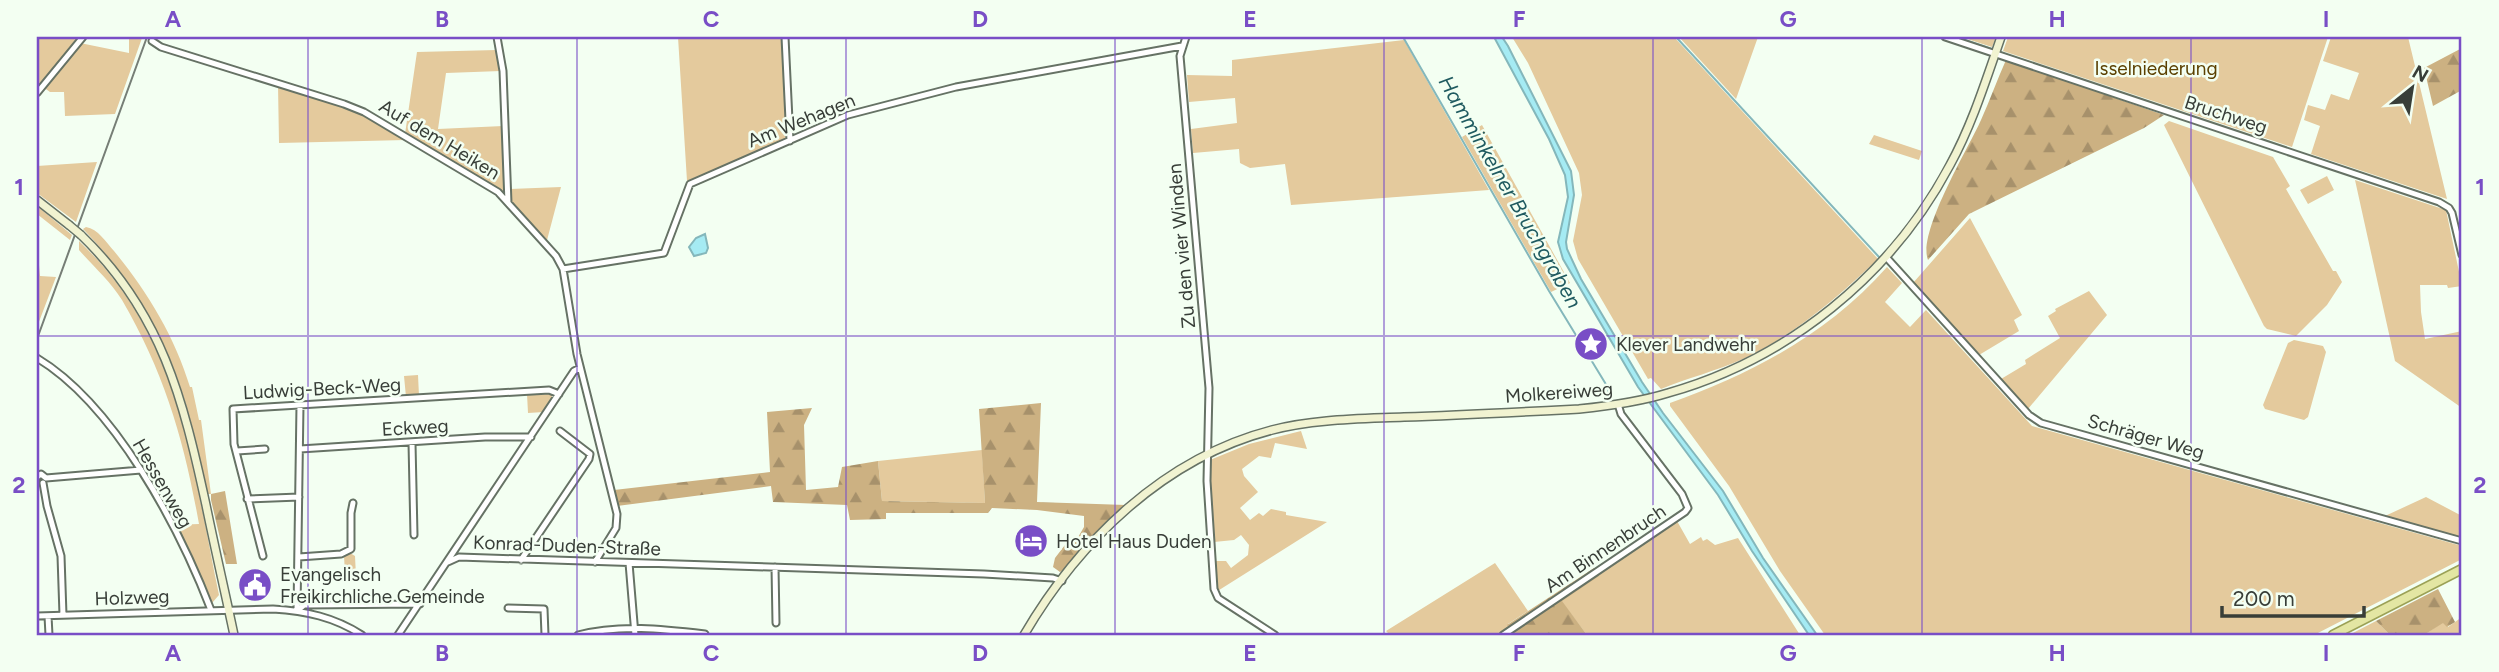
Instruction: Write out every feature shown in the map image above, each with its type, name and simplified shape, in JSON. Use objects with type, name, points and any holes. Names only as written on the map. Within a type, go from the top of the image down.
[{"type":"main road","name":"Molkereiweg","points":[[1024,635],[1062,581],[1092,544],[1122,514],[1166,478],[1206,454],[1272,430],[1317,422],[1579,409],[1618,404],[1657,396],[1718,376],[1773,348],[1827,312],[1854,289],[1919,216],[1951,164],[1974,113],[2001,37]]},
{"type":"main road","points":[[37,200],[81,235],[114,271],[143,313],[167,361],[181,400],[234,635]]},
{"type":"main road","points":[[2333,635],[2462,569]]},
{"type":"street","points":[[37,93],[83,37]]},
{"type":"street","points":[[496,37],[503,71],[508,203]]},
{"type":"street","points":[[785,37],[790,141]]},
{"type":"street","name":"Zu den vier Winden","points":[[1186,37],[1182,47],[1181,67],[1209,388],[1206,454],[1215,594],[1275,635]]},
{"type":"street","name":"Bruchweg","points":[[1945,37],[2439,202],[2452,213],[2462,255]]},
{"type":"street","name":"Auf dem Heiken","points":[[152,41],[170,50],[318,94],[364,112],[498,192],[556,256],[563,269],[580,368],[618,521],[595,562]]},
{"type":"street","name":"Am Wehagen","points":[[563,269],[664,253],[690,184],[848,115],[956,87],[1182,47]]},
{"type":"street","name":"Schräger Weg","points":[[1885,257],[2029,415],[2042,423],[2462,541]]},
{"type":"street","name":"Hessenweg","points":[[37,358],[56,371],[117,434],[141,470],[211,610]]},
{"type":"street","points":[[448,562],[574,371],[580,368]]},
{"type":"street","name":"Ludwig-Beck-Weg","points":[[237,451],[234,444],[233,409],[549,390],[559,394]]},
{"type":"street","name":"Am Binnenbruch","points":[[1503,635],[1658,532],[1688,508],[1682,494],[1621,414],[1618,404]]},
{"type":"street","points":[[297,611],[300,405]]},
{"type":"street","points":[[521,560],[589,459],[590,454],[586,450],[560,431]]},
{"type":"street","name":"Eckweg","points":[[300,449],[485,437],[531,437]]},
{"type":"street","points":[[412,443],[414,535]]},
{"type":"street","points":[[263,556],[237,451],[265,449]]},
{"type":"street","points":[[37,479],[45,481],[141,470]]},
{"type":"street","points":[[45,481],[47,506],[61,556],[63,615]]},
{"type":"street","points":[[247,499],[299,497]]},
{"type":"street","points":[[299,557],[341,554],[351,549],[353,503]]},
{"type":"street","name":"Konrad-Duden-Straße","points":[[398,635],[448,562],[459,557],[1044,577],[1062,581]]},
{"type":"street","points":[[629,563],[635,632]]},
{"type":"street","points":[[775,567],[776,622]]},
{"type":"street","points":[[327,617],[340,604]]},
{"type":"street","points":[[297,611],[304,605],[420,604]]},
{"type":"street","points":[[508,608],[544,609],[545,635]]},
{"type":"street","name":"Holzweg","points":[[37,616],[211,610],[297,611]]},
{"type":"street","points":[[297,611],[327,617],[362,635]]},
{"type":"street","points":[[48,616],[49,635]]},
{"type":"street","points":[[578,635],[609,629],[715,635]]},
{"type":"green space","points":[[80,37],[37,89],[37,39]]},
{"type":"green space","points":[[129,37],[142,38],[115,114],[65,116],[64,92],[50,92],[43,87],[80,43],[129,53]]},
{"type":"green space","points":[[678,37],[784,37],[788,139],[687,181]]},
{"type":"green space","points":[[1512,37],[1674,37],[1878,259],[1831,301],[1780,339],[1743,359],[1661,389],[1651,378],[1648,379],[1578,259],[1573,241],[1582,195],[1579,173],[1528,63]]},
{"type":"green space","points":[[1679,37],[1758,37],[1736,99]]},
{"type":"green space","points":[[1961,37],[1996,37],[1992,47]]},
{"type":"green space","name":"Isselniederung","points":[[2008,37],[2328,37],[2292,147],[2003,51]]},
{"type":"green space","points":[[2331,37],[2408,37],[2447,199],[2311,154],[2320,126],[2304,120],[2308,105],[2325,110],[2331,94],[2349,100],[2359,73],[2323,61]]},
{"type":"green space","points":[[1404,40],[1489,190],[1291,205],[1285,164],[1250,168],[1240,163],[1239,149],[1193,153],[1191,129],[1237,123],[1235,98],[1189,102],[1187,75],[1232,76],[1232,60]]},
{"type":"green space","points":[[2462,48],[2462,90],[2433,106],[2424,68]]},
{"type":"green space","points":[[497,50],[501,71],[446,73],[438,129],[503,126],[506,191],[499,191],[405,134],[417,52]]},
{"type":"green space","points":[[2006,60],[2164,115],[2144,128],[1969,214],[1928,260],[1927,247],[1937,211],[1981,120]]},
{"type":"green space","points":[[278,85],[317,95],[363,114],[406,140],[279,143]]},
{"type":"green space","points":[[2169,121],[2273,157],[2290,186],[2286,189],[2342,282],[2327,305],[2296,336],[2264,326],[2164,125]]},
{"type":"green space","points":[[1482,125],[1570,283],[1551,292],[1462,137]]},
{"type":"green space","points":[[1874,135],[1922,151],[1919,160],[1869,144]]},
{"type":"green space","points":[[97,162],[76,222],[37,193],[37,166]]},
{"type":"green space","points":[[2327,176],[2334,190],[2308,204],[2300,190]]},
{"type":"green space","points":[[2355,180],[2446,210],[2462,286],[2448,288],[2447,285],[2420,285],[2421,312],[2425,339],[2462,331],[2462,408],[2395,361]]},
{"type":"green space","points":[[561,187],[546,244],[511,204],[510,189]]},
{"type":"green space","points":[[37,206],[72,235],[70,240],[37,214]]},
{"type":"green space","points":[[1970,218],[2022,315],[2014,320],[2019,331],[1979,355],[1913,283]]},
{"type":"green space","points":[[86,227],[102,236],[126,266],[149,298],[176,350],[192,387],[201,420],[211,494],[208,494],[190,417],[167,351],[133,291],[111,260],[83,229]]},
{"type":"green space","points":[[79,241],[113,278],[140,319],[161,361],[190,452],[200,499],[219,595],[212,603],[172,525],[199,524],[187,464],[171,408],[137,327],[107,280],[79,250]]},
{"type":"green space","points":[[37,265],[40,276],[56,277],[37,327]]},
{"type":"green space","points":[[1887,267],[1902,283],[1885,302],[1910,327],[1926,310],[2032,426],[2462,546],[2462,559],[2314,635],[1825,635],[1780,571],[1729,486],[1670,403],[1730,379],[1787,349],[1840,312]]},
{"type":"green space","points":[[2089,291],[2107,315],[2028,409],[2001,379],[2060,338],[2048,316],[2056,311],[2055,309]]},
{"type":"green space","points":[[2294,340],[2323,346],[2326,352],[2308,417],[2304,420],[2265,409],[2263,405],[2288,343]]},
{"type":"green space","points":[[418,375],[419,396],[406,397],[404,376]]},
{"type":"green space","points":[[527,394],[552,395],[552,400],[544,412],[528,413]]},
{"type":"green space","points":[[1041,403],[1037,502],[1126,505],[1060,572],[1053,567],[1055,558],[1068,541],[1077,539],[1084,527],[1084,516],[992,508],[988,513],[886,513],[886,519],[850,520],[847,505],[773,502],[771,486],[617,506],[614,490],[770,472],[767,412],[812,408],[804,425],[806,490],[838,487],[842,467],[878,461],[882,501],[985,503],[979,409]]},
{"type":"green space","points":[[1301,431],[1307,449],[1275,443],[1271,458],[1259,456],[1242,469],[1244,476],[1258,492],[1240,508],[1250,520],[1259,513],[1263,516],[1271,509],[1286,512],[1286,515],[1327,522],[1216,592],[1215,561],[1226,561],[1231,568],[1248,555],[1249,545],[1241,535],[1234,540],[1214,542],[1209,483],[1210,460],[1249,444]]},
{"type":"green space","points":[[982,450],[985,503],[882,501],[878,461]]},
{"type":"green space","points":[[225,491],[237,564],[226,564],[211,500],[211,494]]},
{"type":"green space","points":[[2426,497],[2462,516],[2462,538],[2385,516]]},
{"type":"green space","points":[[1677,521],[1690,544],[1701,537],[1703,541],[1707,539],[1715,545],[1738,538],[1800,635],[1587,635],[1561,601]]},
{"type":"green space","points":[[350,553],[355,556],[356,576],[345,576],[344,555]]},
{"type":"green space","points":[[1495,563],[1528,611],[1508,624],[1510,629],[1500,635],[1390,635],[1386,631]]},
{"type":"green space","points":[[1594,568],[1599,576],[1562,601],[1587,635],[1515,635],[1507,625]]},
{"type":"green space","points":[[2438,589],[2455,622],[2447,627],[2443,623],[2424,635],[2390,635],[2376,621]]},
{"type":"green space","points":[[2462,617],[2462,635],[2424,635],[2443,622],[2448,627]]},
{"type":"green space","points":[[2376,621],[2390,635],[2349,635]]},
{"type":"water","points":[[1494,37],[1502,37],[1508,46],[1571,171],[1574,195],[1566,242],[1581,279],[1642,382],[1723,491],[1763,558],[1817,635],[1809,635],[1718,495],[1638,387],[1563,259],[1558,242],[1568,197],[1565,175],[1549,139]]},
{"type":"water","points":[[705,234],[708,248],[706,253],[694,256],[689,247],[696,238]]},
{"type":"waterway","name":"Hamminkelner Bruchgraben","points":[[1403,37],[1549,291],[1607,386],[1610,399]]},
{"type":"waterway","points":[[1676,37],[1879,257]]},
{"type":"waterway","points":[[1956,37],[1992,49]]},
{"type":"railway","points":[[37,339],[147,37]]},
{"type":"place","name":"Klever Landwehr","points":[[1591,344]]},
{"type":"place","name":"Hotel Haus Duden","points":[[1031,541]]},
{"type":"place","name":"Evangelisch Freikirchliche Gemeinde","points":[[255,585]]}]
